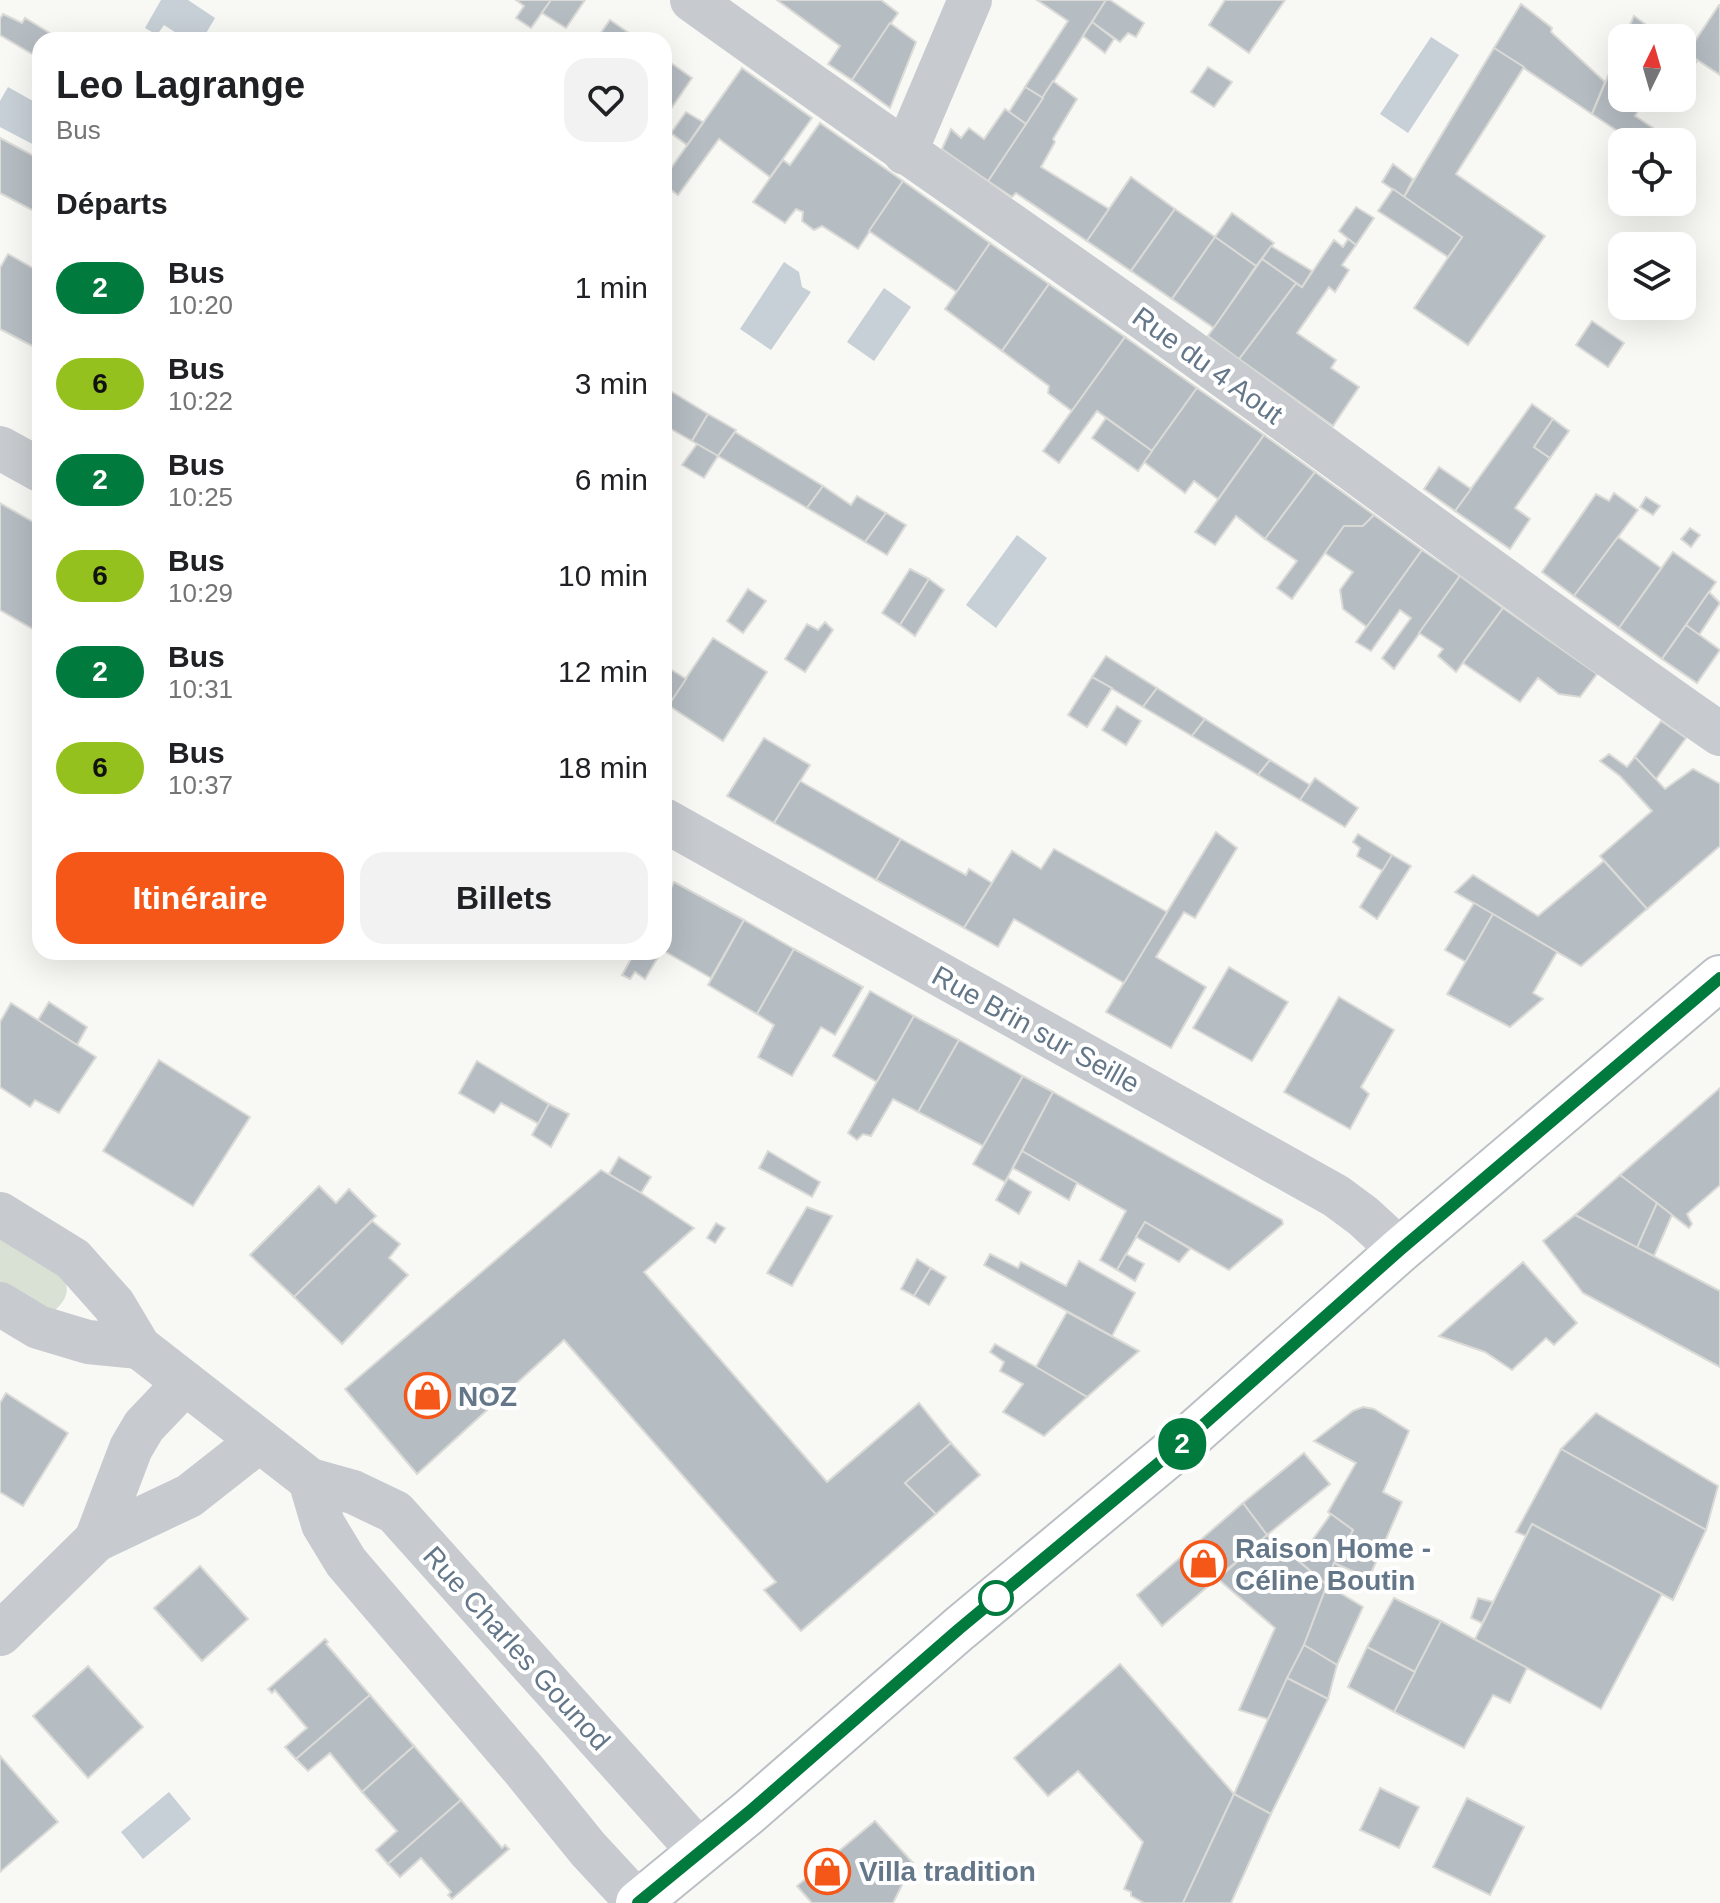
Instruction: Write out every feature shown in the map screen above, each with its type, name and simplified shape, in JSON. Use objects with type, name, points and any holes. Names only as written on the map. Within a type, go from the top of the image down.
[{"type":"main road","points":[[638,1903],[1185,1441],[1400,1250],[1720,978]]},
{"type":"street","name":"Rue du 4 Aout","points":[[692,0],[905,153],[1148,321],[1720,734]]},
{"type":"street","points":[[905,153],[970,0]]},
{"type":"street","points":[[0,448],[32,466]]},
{"type":"street","name":"Rue Brin sur Seille","points":[[672,824],[1336,1196],[1400,1250]]},
{"type":"street","name":"Rue Charles Gounod","points":[[0,1214],[73,1259],[114,1305],[139,1347],[310,1480],[353,1492],[395,1512],[699,1851]]},
{"type":"street","points":[[0,1304],[38,1327],[88,1342],[139,1347]]},
{"type":"street","points":[[96,1540],[131,1448],[144,1426],[185,1383]]},
{"type":"street","points":[[0,1634],[96,1540],[189,1496],[259,1441]]},
{"type":"street","points":[[310,1480],[323,1524],[346,1562],[588,1849],[638,1903]]},
{"type":"shaded area","points":[[161,0],[188,0],[215,18],[207,32],[175,32],[164,25],[159,32],[145,28]]},
{"type":"shaded area","points":[[1431,37],[1459,55],[1408,133],[1380,114]]},
{"type":"shaded area","points":[[8,87],[32,100],[32,144],[0,127],[0,101]]},
{"type":"shaded area","points":[[784,262],[799,272],[802,287],[811,292],[771,350],[740,329]]},
{"type":"shaded area","points":[[884,288],[911,307],[874,361],[847,342]]},
{"type":"shaded area","points":[[1017,535],[1047,558],[996,628],[966,605]]},
{"type":"shaded area","points":[[0,1233],[40,1256],[62,1276],[67,1287],[64,1299],[53,1312],[0,1287]]},
{"type":"shaded area","points":[[169,1792],[191,1819],[143,1859],[121,1832]]},
{"type":"building","points":[[516,0],[551,0],[531,28],[516,18],[524,6]]},
{"type":"building","points":[[551,0],[585,0],[566,28],[542,13]]},
{"type":"building","points":[[777,0],[881,0],[898,13],[852,80],[828,64],[840,46]]},
{"type":"building","points":[[1037,0],[1106,0],[1043,98],[1025,87],[1068,21]]},
{"type":"building","points":[[1106,0],[1144,23],[1136,37],[1128,33],[1120,42],[1092,22]]},
{"type":"building","points":[[1225,0],[1285,0],[1249,53],[1209,25]]},
{"type":"building","points":[[1521,4],[1552,28],[1551,32],[1605,82],[1592,114],[1494,48]]},
{"type":"building","points":[[1720,5],[1720,75],[1696,59],[1696,40]]},
{"type":"building","points":[[3,14],[22,23],[25,18],[48,32],[32,32],[32,54],[0,35]]},
{"type":"building","points":[[1634,16],[1645,24],[1630,24]]},
{"type":"building","points":[[610,20],[627,32],[602,32]]},
{"type":"building","points":[[1092,22],[1114,39],[1105,53],[1083,36]]},
{"type":"building","points":[[890,23],[916,42],[890,108],[852,80]]},
{"type":"building","points":[[1494,48],[1524,67],[1456,174],[1545,236],[1468,345],[1414,308],[1462,237],[1404,197]]},
{"type":"building","points":[[672,64],[692,78],[672,107]]},
{"type":"building","points":[[1208,67],[1232,82],[1214,107],[1191,92]]},
{"type":"building","points":[[742,68],[812,118],[770,177],[719,139],[678,195],[672,191],[672,167]]},
{"type":"building","points":[[1608,76],[1608,112],[1637,112],[1635,116],[1653,128],[1613,128],[1592,114]]},
{"type":"building","points":[[1053,81],[1077,99],[1053,139],[1055,142],[1041,167],[1109,209],[1087,241],[1016,193],[1012,197],[988,181]]},
{"type":"building","points":[[1025,87],[1043,98],[1026,124],[1009,112]]},
{"type":"building","points":[[1005,109],[1026,124],[988,181],[942,149],[951,129],[961,138],[969,128],[984,139]]},
{"type":"building","points":[[686,112],[703,122],[687,145],[672,132]]},
{"type":"building","points":[[820,123],[903,181],[858,249],[822,226],[814,230],[802,221],[803,212],[796,209],[785,223],[753,202],[783,160],[790,165]]},
{"type":"building","points":[[0,138],[32,155],[32,210],[0,193]]},
{"type":"building","points":[[1393,164],[1413,179],[1404,197],[1382,182]]},
{"type":"building","points":[[1131,177],[1175,209],[1131,271],[1087,241]]},
{"type":"building","points":[[903,181],[990,243],[957,292],[869,231]]},
{"type":"building","points":[[1393,189],[1462,237],[1448,257],[1378,211]]},
{"type":"building","points":[[1356,207],[1374,218],[1356,245],[1339,231]]},
{"type":"building","points":[[1175,209],[1215,237],[1172,299],[1131,271]]},
{"type":"building","points":[[1232,213],[1274,243],[1256,266],[1215,237]]},
{"type":"building","points":[[1215,237],[1256,266],[1214,328],[1172,299]]},
{"type":"building","points":[[1348,239],[1356,245],[1342,265],[1349,270],[1335,292],[1329,287],[1297,333],[1336,360],[1331,368],[1359,387],[1333,426],[1239,359],[1296,283],[1302,287],[1334,240],[1343,247]]},
{"type":"building","points":[[990,243],[1049,284],[1002,351],[945,309]]},
{"type":"building","points":[[1271,246],[1312,271],[1302,287],[1262,259]]},
{"type":"building","points":[[8,254],[32,268],[32,346],[0,329],[0,268]]},
{"type":"building","points":[[1262,259],[1296,283],[1239,359],[1208,336]]},
{"type":"building","points":[[1049,284],[1125,337],[1072,411],[1048,393],[1049,386],[1002,351]]},
{"type":"building","points":[[1592,321],[1624,343],[1608,367],[1576,345]]},
{"type":"building","points":[[1125,337],[1197,388],[1152,451],[1097,411],[1059,463],[1043,451]]},
{"type":"building","points":[[1197,388],[1264,435],[1218,499],[1194,481],[1185,493],[1144,462]]},
{"type":"building","points":[[672,392],[708,414],[692,441],[672,430]]},
{"type":"building","points":[[1532,404],[1553,419],[1534,447],[1550,458],[1515,508],[1530,519],[1510,549],[1455,511]]},
{"type":"building","points":[[708,414],[736,430],[718,456],[692,441]]},
{"type":"building","points":[[1106,418],[1152,451],[1138,471],[1092,438]]},
{"type":"building","points":[[1553,419],[1569,431],[1550,458],[1534,447]]},
{"type":"building","points":[[735,432],[823,486],[807,508],[718,456]]},
{"type":"building","points":[[1264,435],[1315,472],[1265,539],[1236,516],[1215,545],[1195,532]]},
{"type":"building","points":[[697,444],[718,456],[704,478],[682,465]]},
{"type":"building","points":[[1439,467],[1471,489],[1455,511],[1424,489]]},
{"type":"building","points":[[1315,472],[1374,515],[1363,526],[1344,526],[1292,599],[1277,588],[1297,561],[1265,539]]},
{"type":"building","points":[[823,486],[851,505],[857,496],[886,513],[865,542],[807,508]]},
{"type":"building","points":[[1614,493],[1638,510],[1574,596],[1542,572],[1596,494],[1609,501]]},
{"type":"building","points":[[1646,497],[1660,506],[1653,515],[1640,507]]},
{"type":"building","points":[[0,503],[32,521],[32,628],[0,610]]},
{"type":"building","points":[[886,513],[906,525],[887,555],[865,542]]},
{"type":"building","points":[[1374,515],[1422,550],[1367,627],[1343,609],[1340,590],[1353,572],[1325,553],[1344,526],[1363,526]]},
{"type":"building","points":[[1690,528],[1700,535],[1691,547],[1681,539]]},
{"type":"building","points":[[1618,537],[1661,568],[1619,628],[1574,596]]},
{"type":"building","points":[[1422,550],[1460,576],[1394,669],[1382,658],[1411,618],[1400,610],[1371,651],[1356,642]]},
{"type":"building","points":[[1673,552],[1716,582],[1662,659],[1619,628]]},
{"type":"building","points":[[910,569],[929,579],[900,625],[882,613]]},
{"type":"building","points":[[1460,576],[1503,608],[1456,672],[1438,656],[1443,649],[1419,633]]},
{"type":"building","points":[[929,579],[944,590],[915,636],[900,625]]},
{"type":"building","points":[[748,589],[766,601],[743,633],[727,621]]},
{"type":"building","points":[[1709,592],[1720,603],[1699,635],[1686,625]]},
{"type":"building","points":[[1503,608],[1597,674],[1580,697],[1559,694],[1538,678],[1520,702],[1463,663]]},
{"type":"building","points":[[825,622],[833,630],[805,672],[785,659],[807,624],[818,630]]},
{"type":"building","points":[[1686,625],[1720,650],[1697,683],[1662,659]]},
{"type":"building","points":[[713,638],[767,672],[723,741],[672,708],[672,699]]},
{"type":"building","points":[[1106,656],[1157,688],[1143,707],[1092,677]]},
{"type":"building","points":[[672,670],[686,679],[672,700]]},
{"type":"building","points":[[1092,677],[1112,688],[1087,727],[1068,715]]},
{"type":"building","points":[[1157,688],[1205,719],[1192,736],[1143,707]]},
{"type":"building","points":[[1117,706],[1141,721],[1126,745],[1102,730]]},
{"type":"building","points":[[1205,719],[1270,760],[1258,775],[1192,736]]},
{"type":"building","points":[[1661,721],[1686,738],[1656,779],[1635,757]]},
{"type":"building","points":[[764,738],[810,765],[774,823],[727,796]]},
{"type":"building","points":[[1609,754],[1627,767],[1635,757],[1665,789],[1693,769],[1720,784],[1720,846],[1647,909],[1600,856],[1652,811],[1620,776],[1600,761]]},
{"type":"building","points":[[1270,760],[1310,785],[1300,800],[1258,775]]},
{"type":"building","points":[[1315,778],[1358,808],[1345,827],[1300,800]]},
{"type":"building","points":[[800,781],[901,839],[876,880],[774,823]]},
{"type":"building","points":[[1216,832],[1237,848],[1195,918],[1184,912],[1156,957],[1206,987],[1171,1048],[1106,1012]]},
{"type":"building","points":[[1358,834],[1392,855],[1383,871],[1357,856],[1360,848],[1353,842]]},
{"type":"building","points":[[901,839],[966,875],[969,869],[992,883],[964,928],[876,880]]},
{"type":"building","points":[[1054,849],[1167,912],[1124,983],[1014,919],[998,947],[964,928],[1012,851],[1041,869]]},
{"type":"building","points":[[1392,855],[1411,866],[1377,919],[1360,907]]},
{"type":"building","points":[[1604,861],[1647,909],[1581,966],[1455,892],[1473,875],[1538,916]]},
{"type":"building","points":[[674,882],[744,920],[711,978],[672,956]]},
{"type":"building","points":[[1474,903],[1493,914],[1466,962],[1445,950]]},
{"type":"building","points":[[1493,914],[1557,952],[1533,993],[1543,999],[1510,1027],[1447,994]]},
{"type":"building","points":[[744,920],[794,949],[757,1014],[708,985]]},
{"type":"building","points":[[794,949],[863,987],[835,1035],[821,1027],[792,1076],[758,1057],[774,1025],[757,1014]]},
{"type":"building","points":[[630,960],[656,960],[645,979],[635,972],[630,979],[622,975]]},
{"type":"building","points":[[1229,967],[1288,1002],[1252,1061],[1193,1028]]},
{"type":"building","points":[[870,991],[914,1016],[877,1082],[833,1056]]},
{"type":"building","points":[[1339,997],[1394,1030],[1361,1087],[1369,1094],[1350,1129],[1284,1092]]},
{"type":"building","points":[[49,1002],[87,1027],[77,1045],[38,1020]]},
{"type":"building","points":[[11,1003],[96,1057],[59,1113],[35,1100],[30,1107],[0,1087],[0,1022]]},
{"type":"building","points":[[914,1016],[959,1040],[918,1112],[893,1099],[871,1136],[863,1134],[857,1140],[848,1133]]},
{"type":"building","points":[[959,1040],[1023,1076],[983,1146],[918,1112]]},
{"type":"building","points":[[159,1060],[250,1117],[193,1206],[103,1151]]},
{"type":"building","points":[[477,1061],[549,1104],[539,1124],[501,1103],[494,1113],[459,1093]]},
{"type":"building","points":[[1023,1076],[1053,1092],[1005,1182],[973,1164]]},
{"type":"building","points":[[1720,1088],[1720,1185],[1687,1214],[1692,1224],[1689,1228],[1620,1175]]},
{"type":"building","points":[[1053,1092],[1282,1220],[1283,1224],[1229,1270],[1145,1222],[1117,1270],[1100,1260],[1126,1211],[1022,1151]]},
{"type":"building","points":[[549,1104],[569,1114],[551,1147],[532,1135]]},
{"type":"building","points":[[768,1151],[820,1182],[812,1197],[759,1168]]},
{"type":"building","points":[[1022,1151],[1077,1183],[1069,1200],[1013,1168]]},
{"type":"building","points":[[619,1157],[651,1177],[641,1193],[609,1174]]},
{"type":"building","name":"NOZ","points":[[601,1170],[694,1228],[644,1272],[827,1482],[919,1403],[951,1443],[905,1483],[936,1514],[801,1631],[764,1590],[776,1582],[564,1340],[417,1474],[345,1389]]},
{"type":"building","points":[[1620,1175],[1657,1203],[1637,1248],[1575,1215]]},
{"type":"building","points":[[1008,1178],[1031,1192],[1019,1214],[996,1200]]},
{"type":"building","points":[[319,1186],[336,1203],[349,1189],[376,1216],[294,1297],[250,1255]]},
{"type":"building","points":[[1657,1203],[1672,1215],[1654,1256],[1637,1248]]},
{"type":"building","points":[[807,1207],[832,1216],[792,1286],[767,1273]]},
{"type":"building","points":[[1575,1215],[1720,1291],[1720,1367],[1583,1293],[1543,1241]]},
{"type":"building","points":[[372,1221],[400,1244],[389,1258],[408,1275],[342,1344],[294,1297]]},
{"type":"building","points":[[1145,1222],[1190,1249],[1179,1262],[1136,1237]]},
{"type":"building","points":[[716,1223],[725,1228],[715,1243],[707,1238]]},
{"type":"building","points":[[990,1254],[1018,1268],[1021,1262],[1066,1286],[1079,1261],[1135,1293],[1112,1336],[984,1265]]},
{"type":"building","points":[[1126,1254],[1144,1264],[1135,1281],[1117,1270]]},
{"type":"building","points":[[917,1259],[931,1268],[914,1296],[901,1289]]},
{"type":"building","points":[[1523,1262],[1577,1323],[1554,1345],[1546,1338],[1512,1370],[1485,1352],[1439,1336]]},
{"type":"building","points":[[931,1268],[946,1277],[929,1305],[914,1296]]},
{"type":"building","points":[[1067,1312],[1139,1351],[1087,1397],[1036,1367]]},
{"type":"building","points":[[995,1344],[1087,1397],[1044,1436],[1003,1412],[1023,1384],[1000,1371],[1004,1362],[990,1352]]},
{"type":"building","points":[[6,1393],[68,1433],[23,1506],[0,1492],[0,1403]]},
{"type":"building","points":[[1363,1407],[1374,1409],[1409,1431],[1383,1492],[1402,1502],[1369,1578],[1334,1563],[1353,1530],[1328,1512],[1356,1463],[1314,1441],[1353,1411]]},
{"type":"building","points":[[1596,1413],[1718,1486],[1706,1530],[1561,1449]]},
{"type":"building","points":[[951,1443],[980,1475],[936,1514],[905,1483]]},
{"type":"building","points":[[1561,1449],[1706,1530],[1673,1600],[1532,1524],[1526,1536],[1516,1532]]},
{"type":"building","points":[[1304,1453],[1330,1484],[1267,1535],[1243,1503]]},
{"type":"building","points":[[1243,1503],[1267,1535],[1162,1626],[1137,1595]]},
{"type":"building","points":[[1331,1514],[1353,1530],[1334,1563],[1327,1585],[1298,1560]]},
{"type":"building","points":[[1532,1524],[1662,1594],[1601,1709],[1475,1639]]},
{"type":"building","points":[[1267,1535],[1327,1585],[1304,1645],[1268,1719],[1239,1710],[1275,1628],[1218,1579]]},
{"type":"building","points":[[1334,1563],[1343,1568],[1336,1591],[1327,1585]]},
{"type":"building","points":[[200,1566],[248,1619],[202,1661],[154,1608]]},
{"type":"building","points":[[1327,1585],[1363,1607],[1337,1665],[1304,1645]]},
{"type":"building","points":[[1394,1598],[1441,1621],[1415,1672],[1367,1647]]},
{"type":"building","points":[[1478,1598],[1493,1602],[1482,1623],[1471,1618]]},
{"type":"building","points":[[1441,1621],[1527,1668],[1510,1703],[1493,1695],[1464,1748],[1394,1712]]},
{"type":"building","points":[[325,1639],[370,1695],[296,1759],[285,1747],[307,1728],[275,1690],[272,1693],[268,1689]]},
{"type":"building","points":[[1304,1645],[1337,1665],[1328,1699],[1287,1678]]},
{"type":"building","points":[[1367,1647],[1415,1672],[1394,1712],[1348,1687]]},
{"type":"building","points":[[1120,1664],[1234,1794],[1183,1903],[1144,1903],[1124,1889],[1143,1842],[1078,1771],[1048,1796],[1014,1758]]},
{"type":"building","points":[[88,1666],[143,1727],[88,1778],[33,1716]]},
{"type":"building","points":[[1287,1678],[1328,1699],[1271,1814],[1234,1794]]},
{"type":"building","points":[[370,1695],[414,1746],[362,1792],[330,1753],[308,1771],[296,1759]]},
{"type":"building","points":[[414,1746],[461,1800],[388,1864],[376,1850],[397,1831],[362,1792]]},
{"type":"building","points":[[0,1756],[58,1822],[0,1872]]},
{"type":"building","points":[[1380,1788],[1419,1807],[1399,1848],[1360,1830]]},
{"type":"building","points":[[1234,1794],[1271,1814],[1231,1903],[1183,1903]]},
{"type":"building","points":[[1467,1798],[1524,1827],[1490,1895],[1433,1867]]},
{"type":"building","points":[[461,1800],[502,1848],[505,1845],[509,1849],[452,1899],[448,1895],[451,1892],[421,1858],[400,1877],[388,1864]]},
{"type":"building","points":[[875,1821],[913,1863],[893,1903],[812,1903],[797,1886]]},
{"type":"bus line","name":"2","points":[[638,1903],[1185,1441],[1400,1250],[1720,978]]},
{"type":"place","name":"NOZ","points":[[427,1396]]},
{"type":"place","name":"Raison Home - Céline Boutin","points":[[1204,1564]]},
{"type":"place","name":"Villa tradition","points":[[828,1871]]}]
